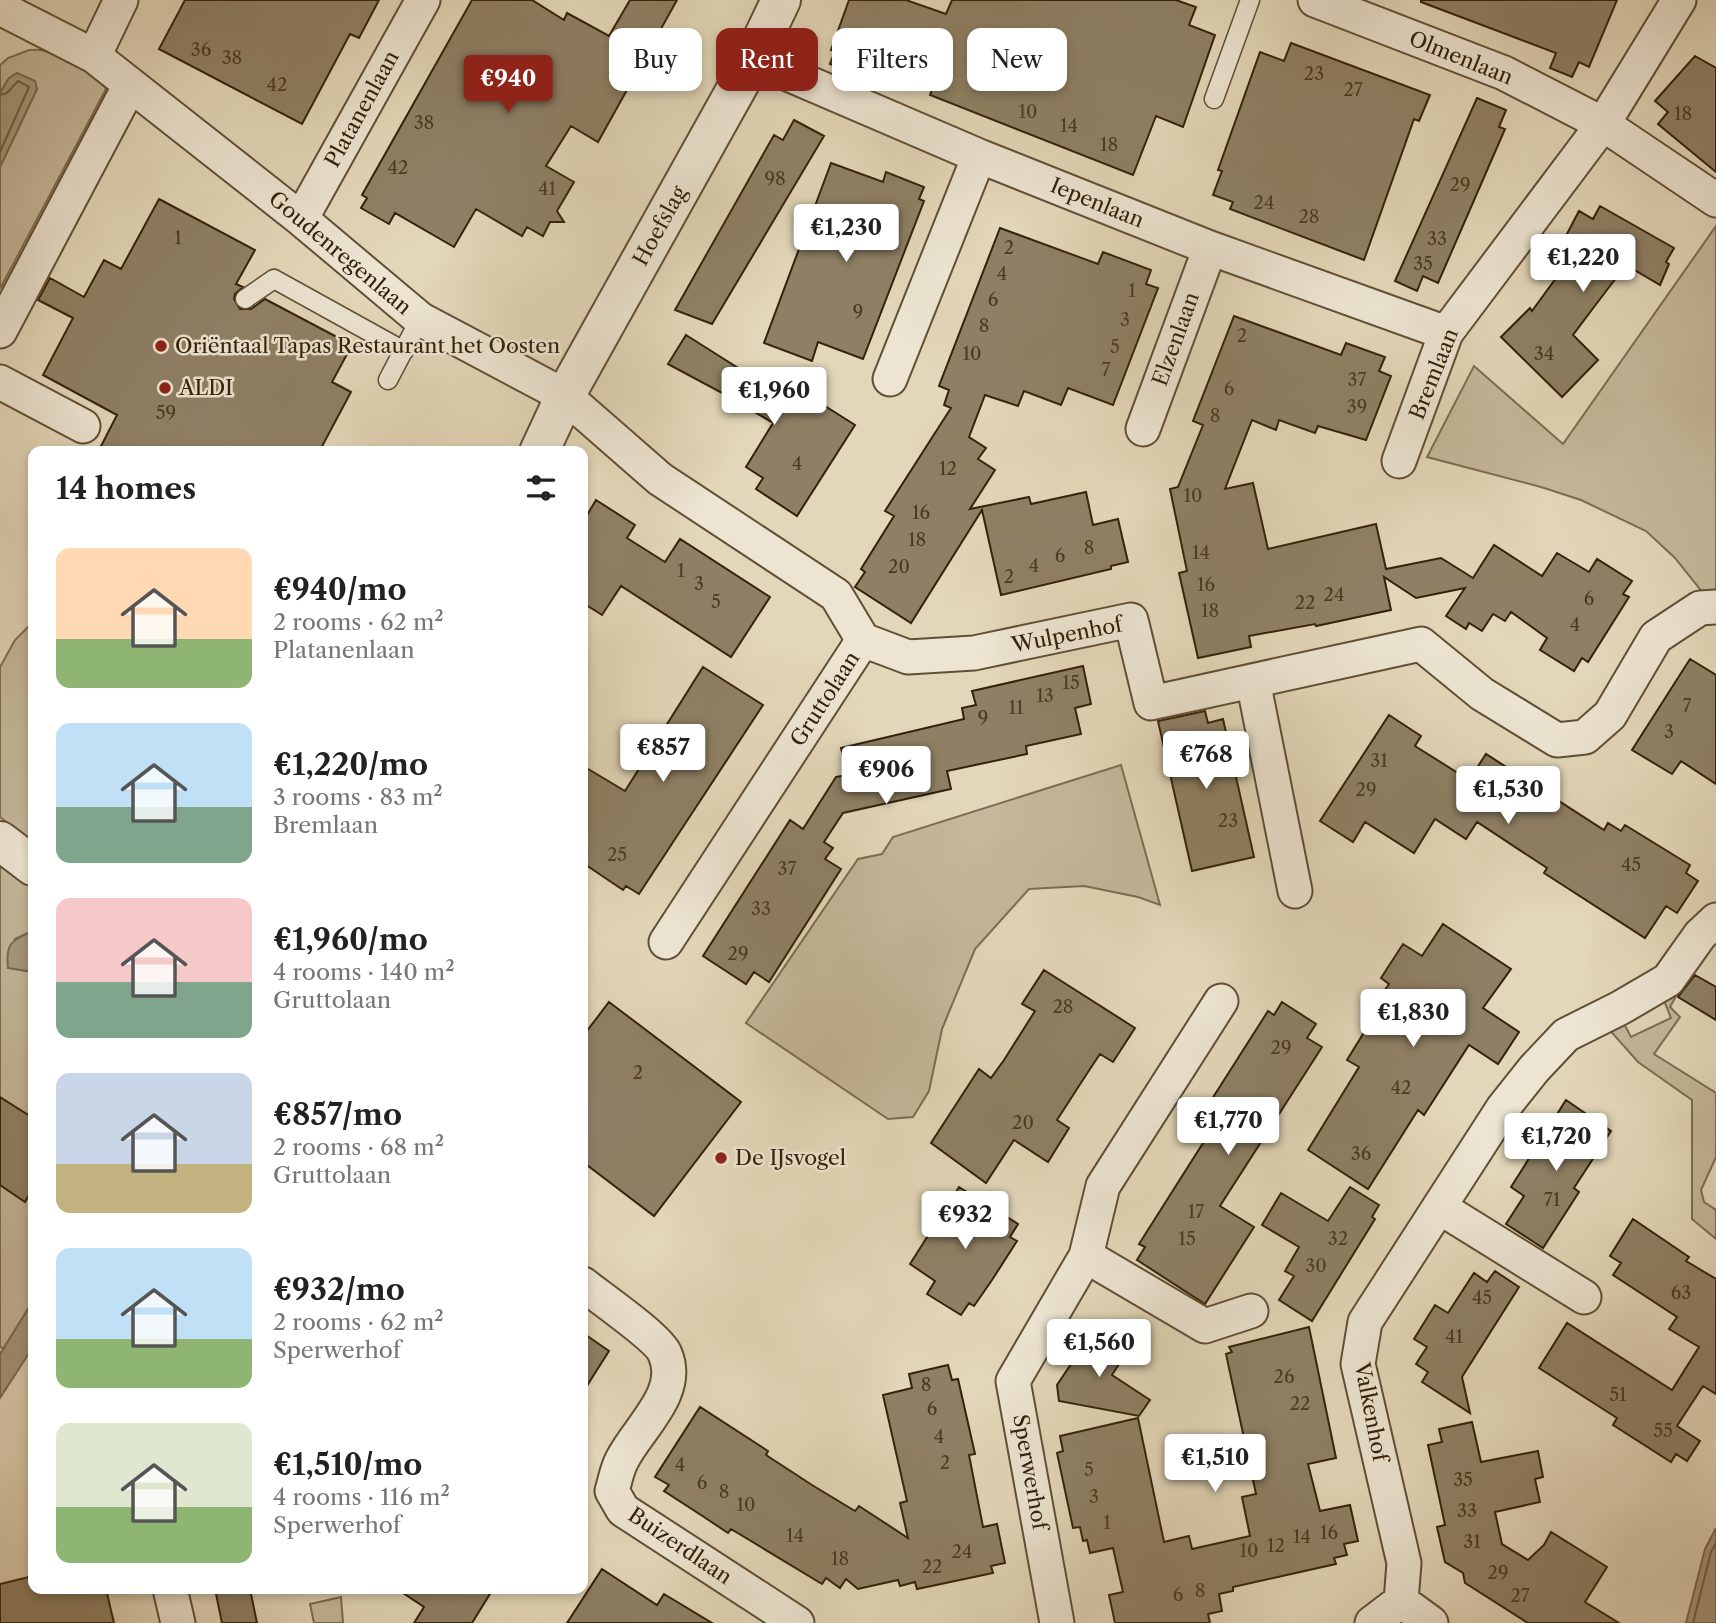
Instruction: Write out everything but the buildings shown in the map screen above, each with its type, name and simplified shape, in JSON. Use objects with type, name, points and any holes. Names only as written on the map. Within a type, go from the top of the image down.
[{"type":"street","points":[[94,56],[121,0]]},
{"type":"street","name":"Platanenlaan","points":[[301,219],[423,0]]},
{"type":"street","name":"Hoefslag","points":[[768,28],[781,0]]},
{"type":"street","name":"Olmenlaan","points":[[1315,0],[1504,73],[1603,124]]},
{"type":"street","name":"Bremlaan","points":[[1399,461],[1446,333],[1603,124],[1679,0]]},
{"type":"street","name":"Goudenregenlaan","points":[[2,14],[94,56],[301,219],[420,319],[565,396]]},
{"type":"street","points":[[0,331],[130,85]]},
{"type":"street","name":"Iepenlaan","points":[[818,87],[979,156],[1210,248],[1446,333]]},
{"type":"street","name":"Hoefslag","points":[[542,446],[565,396],[735,91]]},
{"type":"street","points":[[1603,124],[1716,200]]},
{"type":"street","points":[[890,379],[979,156]]},
{"type":"street","name":"Elzenlaan","points":[[1143,429],[1210,248]]},
{"type":"street","points":[[0,382],[83,426]]},
{"type":"street","name":"Gruttolaan","points":[[565,396],[660,479],[836,595],[863,640],[666,942]]},
{"type":"street","name":"Wulpenhof","points":[[863,640],[908,657],[974,653],[1131,620],[1151,703],[1421,644],[1482,694],[1557,740],[1585,737],[1610,715],[1656,637],[1700,608],[1716,607]]},
{"type":"street","points":[[1252,681],[1294,891]]},
{"type":"street","points":[[0,841],[28,862]]},
{"type":"street","name":"Valkenhof","points":[[1401,1601],[1404,1563],[1358,1364],[1365,1322],[1514,1094],[1558,1043],[1566,1035],[1620,1009],[1668,980],[1700,935],[1716,920]]},
{"type":"street","name":"Sperwerhof","points":[[1057,1623],[1013,1381],[1086,1256],[1103,1186],[1221,1001]]},
{"type":"street","points":[[1439,1207],[1584,1297]]},
{"type":"street","points":[[1086,1256],[1205,1326],[1251,1311]]},
{"type":"street","name":"Buizerdlaan","points":[[588,1288],[646,1333],[665,1353],[669,1378],[664,1396],[621,1461],[612,1491],[623,1510],[797,1623]]},
{"type":"street","points":[[171,1594],[177,1623]]},
{"type":"street","points":[[1372,1623],[1401,1601],[1431,1623]]},
{"type":"lane","points":[[1214,99],[1250,0]]},
{"type":"lane","points":[[245,299],[274,279],[404,351]]},
{"type":"lane","points":[[388,380],[420,319]]},
{"type":"shaded area","points":[[29,50],[43,50],[70,61],[88,72],[106,89],[0,289],[0,167],[37,89],[9,78],[0,93],[0,65],[8,58]]},
{"type":"shaded area","points":[[1716,226],[1716,601],[1711,603],[1675,558],[1646,531],[1581,500],[1427,457],[1474,366],[1563,444]]},
{"type":"shaded area","points":[[28,627],[28,838],[0,817],[0,667],[15,640]]},
{"type":"shaded area","points":[[1121,765],[1160,905],[1138,897],[1084,886],[1029,889],[975,949],[942,1029],[929,1091],[913,1117],[888,1119],[746,1023],[858,859],[882,854],[893,837]]},
{"type":"shaded area","points":[[0,857],[28,878],[28,933],[15,939],[8,968],[28,971],[28,1309],[4,1349],[0,1347]]},
{"type":"shaded area","points":[[1673,987],[1675,998],[1670,1007],[1680,1017],[1654,1054],[1716,1093],[1716,1157],[1701,1190],[1704,1202],[1716,1210],[1716,1239],[1692,1219],[1692,1100],[1638,1062],[1606,1026],[1620,1016],[1631,1037],[1671,1018],[1661,993]]},
{"type":"shaded area","points":[[341,1597],[343,1623],[314,1623],[310,1604]]},
{"type":"water","points":[[17,73],[35,81],[37,89],[0,167],[0,93],[9,78]]},
{"type":"water","points":[[28,933],[28,971],[8,968],[9,948]]},
{"type":"water","points":[[28,1309],[28,1355],[0,1398],[0,1354]]},
{"type":"water","points":[[1716,1528],[1716,1623],[1686,1623],[1705,1549]]},
{"type":"place","name":"Oriëntaal Tapas Restaurant het Oosten","points":[[161,346]]},
{"type":"place","name":"ALDI","points":[[165,388]]},
{"type":"place","name":"De IJsvogel","points":[[721,1158]]}]
